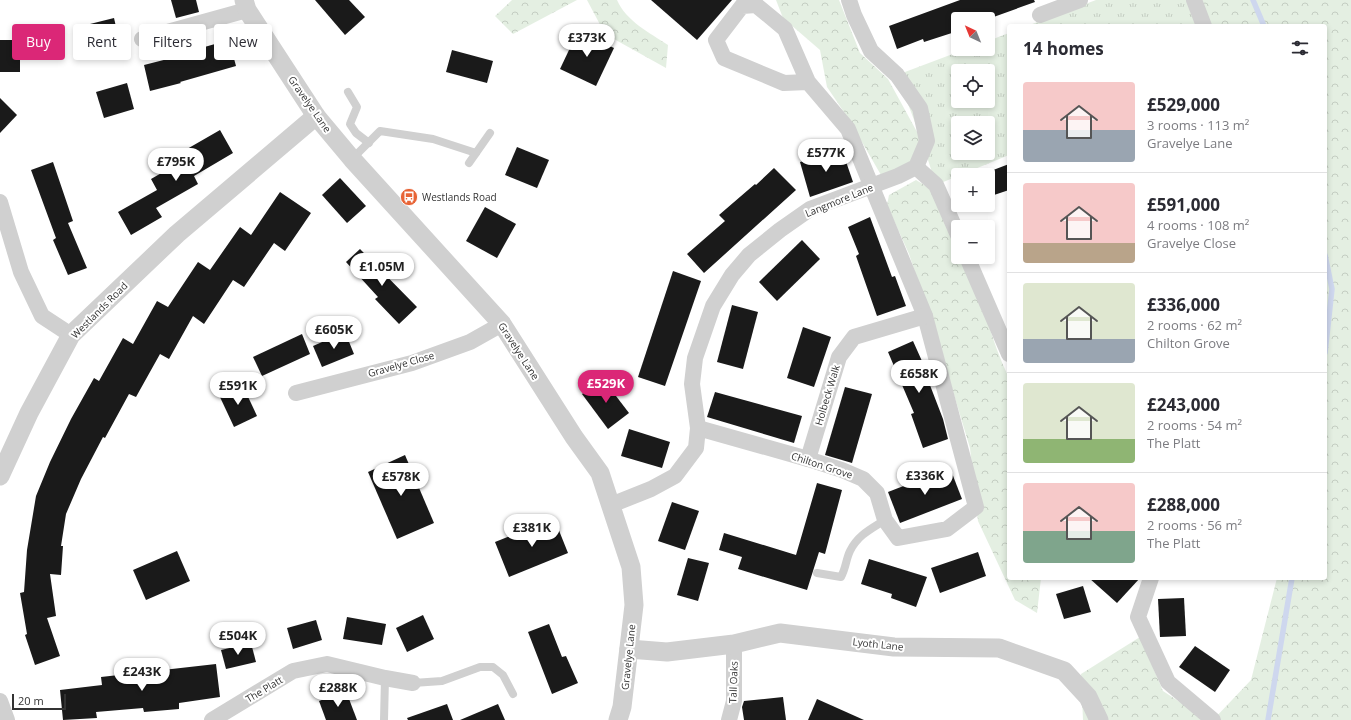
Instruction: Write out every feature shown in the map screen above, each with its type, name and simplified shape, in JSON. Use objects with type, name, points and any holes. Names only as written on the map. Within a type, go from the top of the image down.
[{"type":"street","points":[[849,0],[854,15],[871,51],[897,75],[920,108],[927,141],[916,167],[936,185],[951,220]]},
{"type":"street","points":[[1047,8],[1080,0]]},
{"type":"street","points":[[1194,0],[1203,24]]},
{"type":"street","points":[[190,24],[246,5]]},
{"type":"street","name":"Gravelye Lane","points":[[246,5],[316,116],[502,324],[574,437],[600,473],[631,567],[634,606],[622,707],[618,720]]},
{"type":"street","name":"Chilton Grove","points":[[698,428],[808,459],[842,470],[863,479],[877,493],[885,520],[898,538],[947,528],[976,507],[925,316],[873,186],[848,130],[808,82],[785,29],[756,5],[742,6],[716,40],[724,58],[784,82],[808,82]]},
{"type":"street","name":"Westlands Road","points":[[0,476],[29,413],[71,335],[177,234],[316,116]]},
{"type":"street","name":"Langmore Lane","points":[[610,505],[651,489],[675,476],[696,448],[698,428],[692,384],[695,358],[713,306],[732,275],[749,255],[810,209],[873,186],[916,167]]},
{"type":"street","points":[[0,202],[22,272],[42,316],[71,335]]},
{"type":"street","points":[[970,264],[1007,349]]},
{"type":"street","name":"Holbeck Walk","points":[[808,459],[839,357],[854,337],[925,316]]},
{"type":"street","name":"Gravelye Close","points":[[296,393],[412,362],[470,342],[502,324]]},
{"type":"street","points":[[1150,580],[1138,617],[1168,682],[1213,720]]},
{"type":"street","name":"Lyoth Lane","points":[[628,649],[667,652],[734,644],[780,633],[894,647],[999,648],[1064,671],[1088,697],[1099,720]]},
{"type":"street","name":"Tall Oaks","points":[[729,720],[734,701],[734,644]]},
{"type":"street","name":"The Platt","points":[[212,720],[293,671],[327,664],[413,683]]},
{"type":"street","points":[[0,701],[7,720]]},
{"type":"lane","points":[[348,92],[357,106],[350,124],[356,133],[369,143]]},
{"type":"lane","points":[[352,158],[380,131],[433,139],[476,153]]},
{"type":"lane","points":[[469,163],[490,133]]},
{"type":"lane","points":[[818,573],[840,577],[845,569],[850,551],[860,535],[885,520]]},
{"type":"lane","points":[[413,683],[442,682],[480,667],[493,668],[503,675],[513,694]]},
{"type":"lane","points":[[384,720],[385,678]]},
{"type":"green space","points":[[512,0],[577,0],[513,34],[495,16]]},
{"type":"green space","points":[[587,0],[617,0],[632,20],[668,45],[666,68],[605,34]]},
{"type":"green space","points":[[776,0],[839,0],[860,53],[888,79],[922,141],[914,162],[881,175],[848,118],[827,87],[820,50],[783,18]]},
{"type":"green space","points":[[1096,0],[1194,0],[1203,24],[1032,24]]},
{"type":"green space","points":[[1194,0],[1351,0],[1351,720],[1213,720],[1251,680],[1276,580],[1327,580],[1327,24],[1203,24]]},
{"type":"green space","points":[[1007,34],[1007,156],[977,168],[951,168],[951,179],[936,185],[922,141],[897,75],[951,55],[951,56],[995,56],[995,38]]},
{"type":"green space","points":[[916,180],[933,190],[951,229],[951,264],[967,264],[976,287],[996,348],[1007,374],[1007,580],[1041,580],[1037,613],[1015,600],[978,521],[970,448],[939,345],[909,254],[887,205],[889,195]]},
{"type":"green space","points":[[1140,637],[1163,691],[1207,720],[1083,720],[1081,674]]},
{"type":"building","points":[[171,0],[196,0],[199,12],[176,18]]},
{"type":"building","points":[[315,0],[349,0],[365,17],[345,35]]},
{"type":"building","points":[[651,0],[732,0],[697,40]]},
{"type":"building","points":[[960,0],[1034,0],[1035,2],[995,16],[995,12],[951,12],[951,33],[924,42],[923,39],[897,49],[889,26]]},
{"type":"building","points":[[114,18],[115,24],[90,24]]},
{"type":"building","points":[[578,31],[614,48],[596,86],[560,69]]},
{"type":"building","points":[[0,40],[12,40],[12,60],[20,60],[20,72],[0,72]]},
{"type":"building","points":[[214,44],[214,60],[234,60],[236,66],[150,91],[144,65],[164,60],[206,60],[206,47]]},
{"type":"building","points":[[452,50],[493,61],[487,83],[446,72]]},
{"type":"building","points":[[127,83],[134,109],[104,118],[96,92]]},
{"type":"building","points":[[0,98],[17,115],[0,133]]},
{"type":"building","points":[[220,130],[233,153],[194,176],[198,184],[156,208],[162,217],[131,235],[118,212],[157,190],[151,179],[191,156],[187,149]]},
{"type":"building","points":[[517,147],[549,160],[537,188],[505,175]]},
{"type":"building","points":[[842,150],[853,182],[810,197],[800,162]]},
{"type":"building","points":[[53,162],[73,221],[68,223],[87,268],[68,275],[53,240],[56,238],[31,170]]},
{"type":"building","points":[[1007,165],[1007,191],[995,195],[995,169]]},
{"type":"building","points":[[774,168],[796,190],[704,273],[687,254],[725,221],[719,215],[755,184],[756,185]]},
{"type":"building","points":[[340,178],[366,206],[347,223],[322,195]]},
{"type":"building","points":[[280,192],[311,213],[285,251],[274,243],[244,287],[233,280],[204,324],[193,316],[169,359],[160,354],[136,397],[129,394],[105,438],[103,437],[81,479],[66,514],[61,546],[63,546],[61,575],[50,574],[56,616],[47,618],[60,656],[35,665],[25,635],[27,634],[20,593],[24,592],[27,550],[36,496],[50,462],[71,419],[94,378],[99,381],[123,338],[133,344],[157,301],[168,307],[198,262],[210,270],[240,227],[251,235]]},
{"type":"building","points":[[485,207],[516,224],[497,258],[466,241]]},
{"type":"building","points":[[870,217],[892,277],[895,276],[906,306],[877,316],[856,256],[859,254],[848,227]]},
{"type":"building","points":[[802,240],[820,259],[777,301],[759,282]]},
{"type":"building","points":[[360,249],[417,307],[399,324],[375,299],[378,297],[346,262]]},
{"type":"building","points":[[673,271],[701,281],[665,386],[638,377]]},
{"type":"building","points":[[732,305],[758,312],[743,369],[717,362]]},
{"type":"building","points":[[803,327],[831,337],[814,387],[787,378]]},
{"type":"building","points":[[345,332],[354,354],[322,367],[313,346]]},
{"type":"building","points":[[302,334],[310,354],[262,376],[253,357]]},
{"type":"building","points":[[913,341],[930,379],[928,380],[943,419],[948,439],[923,448],[911,414],[914,413],[888,352]]},
{"type":"building","points":[[603,379],[629,413],[608,429],[582,394]]},
{"type":"building","points":[[242,384],[257,416],[234,427],[219,395]]},
{"type":"building","points":[[845,387],[872,394],[852,463],[825,455]]},
{"type":"building","points":[[715,392],[802,416],[794,443],[707,417]]},
{"type":"building","points":[[629,429],[670,442],[662,468],[621,456]]},
{"type":"building","points":[[405,455],[434,523],[397,539],[368,472]]},
{"type":"building","points":[[950,468],[962,499],[900,523],[888,492]]},
{"type":"building","points":[[817,483],[842,490],[825,554],[819,552],[807,590],[738,569],[742,557],[719,550],[724,533],[796,555]]},
{"type":"building","points":[[672,502],[699,511],[685,550],[658,541]]},
{"type":"building","points":[[554,518],[568,553],[509,577],[495,542]]},
{"type":"building","points":[[177,551],[190,581],[146,600],[133,570]]},
{"type":"building","points":[[978,552],[986,576],[940,593],[931,568]]},
{"type":"building","points":[[688,558],[709,563],[698,601],[677,595]]},
{"type":"building","points":[[869,559],[927,577],[916,607],[891,598],[892,594],[861,584]]},
{"type":"building","points":[[1091,580],[1138,580],[1117,603]]},
{"type":"building","points":[[1083,586],[1091,612],[1064,619],[1056,594]]},
{"type":"building","points":[[1184,598],[1186,636],[1160,637],[1158,599]]},
{"type":"building","points":[[423,615],[434,639],[407,652],[396,628]]},
{"type":"building","points":[[347,617],[386,624],[382,645],[343,639]]},
{"type":"building","points":[[316,620],[322,640],[293,649],[287,628]]},
{"type":"building","points":[[549,624],[562,657],[566,656],[578,683],[552,694],[528,632]]},
{"type":"building","points":[[251,643],[256,662],[226,669],[221,650]]},
{"type":"building","points":[[1195,646],[1230,670],[1215,692],[1179,667]]},
{"type":"building","points":[[216,664],[220,697],[179,703],[179,709],[144,712],[143,708],[96,712],[97,718],[63,720],[60,690],[102,685],[101,677]]},
{"type":"building","points":[[346,691],[357,720],[326,720],[319,701]]},
{"type":"building","points":[[783,697],[786,720],[744,720],[742,707],[744,701]]},
{"type":"building","points":[[817,699],[864,720],[808,720]]},
{"type":"building","points":[[447,704],[453,720],[408,720],[407,718]]},
{"type":"building","points":[[498,704],[505,720],[460,720]]},
{"type":"waterway","points":[[1253,0],[1263,24]]},
{"type":"waterway","points":[[1327,265],[1332,289],[1327,335]]},
{"type":"waterway","points":[[1268,720],[1292,580]]},
{"type":"place","name":"Westlands Road","points":[[409,197]]}]
